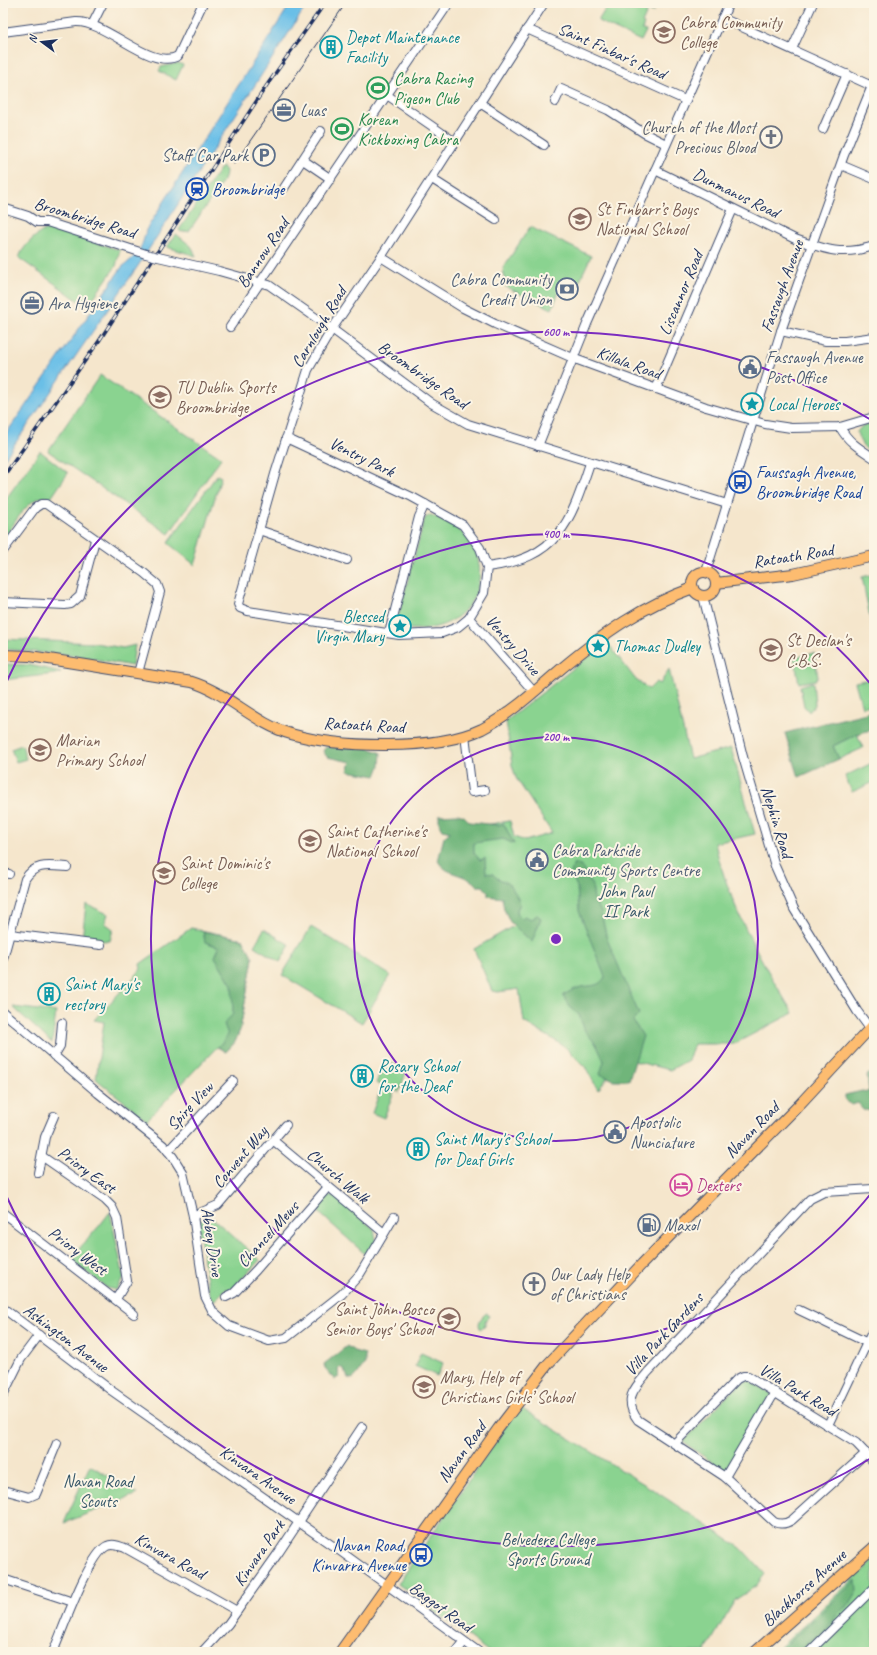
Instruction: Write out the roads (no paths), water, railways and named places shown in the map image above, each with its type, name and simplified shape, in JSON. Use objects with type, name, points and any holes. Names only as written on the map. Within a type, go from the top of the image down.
[{"type":"main road","name":"Ratoath Road","points":[[716,583],[793,574],[874,556]]},
{"type":"main road","points":[[700,572],[706,572],[713,576],[716,583],[714,591],[703,596],[696,593],[692,588],[692,582],[694,576],[700,572]]},
{"type":"main road","name":"Ratoath Road","points":[[3,655],[30,656],[138,674],[172,678],[204,686],[275,728],[291,734],[349,743],[391,745],[430,741],[465,735],[488,725],[534,692],[597,640],[622,622],[657,602],[692,588]]},
{"type":"main road","name":"Navan Road","points":[[340,1652],[498,1429],[548,1364],[576,1333],[873,1029]]},
{"type":"main road","name":"Blackhorse Avenue","points":[[755,1652],[874,1547]]},
{"type":"street","points":[[92,25],[103,3]]},
{"type":"street","points":[[3,32],[76,22],[87,22],[162,59],[171,60],[178,56],[203,3]]},
{"type":"street","name":"Bannow Road","points":[[230,327],[449,3]]},
{"type":"street","name":"Carnlough Road","points":[[389,633],[248,611],[240,608],[239,596],[308,370],[332,329],[432,179],[544,3]]},
{"type":"street","points":[[538,446],[572,358],[728,3]]},
{"type":"street","points":[[792,49],[814,3]]},
{"type":"street","points":[[722,18],[873,85]]},
{"type":"street","name":"Saint Finbar's Road","points":[[527,29],[685,100]]},
{"type":"street","points":[[823,129],[847,74]]},
{"type":"street","name":"Fassaugh Avenue","points":[[706,572],[781,332],[841,165],[873,85]]},
{"type":"street","points":[[555,102],[561,89],[608,110],[644,133],[666,144]]},
{"type":"street","points":[[387,95],[455,142]]},
{"type":"street","points":[[480,103],[544,144]]},
{"type":"street","points":[[284,188],[321,131]]},
{"type":"street","points":[[302,160],[330,179]]},
{"type":"street","points":[[841,165],[874,179]]},
{"type":"street","name":"Dunmanus Road","points":[[655,170],[812,246],[827,251],[843,252],[874,246]]},
{"type":"street","points":[[432,179],[496,220]]},
{"type":"street","name":"Broombridge Road","points":[[3,208],[28,216],[37,222],[47,222],[133,248],[160,258],[261,282],[278,290],[431,403],[468,424],[590,463],[727,504]]},
{"type":"street","name":"Liscannor Road","points":[[656,389],[733,209]]},
{"type":"street","name":"Killala Road","points":[[381,257],[463,308],[495,324],[572,358],[656,389],[753,421],[791,428],[840,427],[874,417]]},
{"type":"street","points":[[781,332],[826,341],[845,342],[874,337]]},
{"type":"street","points":[[840,427],[850,441],[874,458]]},
{"type":"street","name":"Ventry Park","points":[[286,438],[425,504],[463,525],[480,548],[488,567]]},
{"type":"street","points":[[425,504],[419,517],[389,633],[414,635],[442,633],[458,626],[469,618],[484,593],[488,567],[527,557],[540,552],[550,544],[566,525],[590,463]]},
{"type":"street","points":[[3,551],[35,508],[41,504],[49,505],[144,573],[159,588],[159,601],[138,674]]},
{"type":"street","points":[[259,530],[347,560]]},
{"type":"street","points":[[3,602],[65,605],[76,601],[80,596],[96,540]]},
{"type":"street","name":"Nephin Road","points":[[703,596],[743,757],[775,866],[794,909],[857,1011],[873,1029]]},
{"type":"street","name":"Ventry Drive","points":[[469,618],[534,692]]},
{"type":"street","points":[[465,735],[472,792],[485,790]]},
{"type":"street","points":[[3,959],[25,879],[30,871],[37,867],[67,868]]},
{"type":"street","points":[[10,934],[101,945]]},
{"type":"street","name":"Abbey Drive","points":[[3,1012],[168,1151],[183,1173],[193,1216],[202,1276],[208,1304],[213,1312],[229,1326],[269,1341],[286,1338],[342,1294],[360,1274],[394,1217]]},
{"type":"street","points":[[54,1056],[60,1046],[62,1023]]},
{"type":"street","name":"Spire View","points":[[168,1151],[233,1081]]},
{"type":"street","name":"Priory East","points":[[38,1173],[43,1157],[46,1137],[54,1116]]},
{"type":"street","name":"Convent Way","points":[[193,1216],[218,1206],[286,1125]]},
{"type":"street","name":"Church Walk","points":[[274,1141],[384,1233]]},
{"type":"street","name":"Priory East","points":[[43,1157],[105,1200],[114,1210],[127,1281],[116,1299]]},
{"type":"street","name":"Chancel Mews","points":[[226,1297],[234,1293],[256,1270],[328,1187]]},
{"type":"street","name":"Villa Park Gardens","points":[[866,1453],[792,1520],[786,1523],[774,1522],[725,1477],[638,1420],[634,1415],[631,1399],[634,1389],[810,1199],[824,1192],[873,1189]]},
{"type":"street","name":"Priory West","points":[[3,1213],[134,1314]]},
{"type":"street","name":"Ashington Avenue","points":[[3,1308],[112,1391]]},
{"type":"street","points":[[798,1310],[870,1345]]},
{"type":"street","points":[[828,1425],[870,1345],[874,1328]]},
{"type":"street","points":[[3,1395],[21,1359],[39,1335]]},
{"type":"street","name":"Villa Park Road","points":[[675,1443],[737,1379],[743,1376],[748,1376],[856,1443],[874,1462]]},
{"type":"street","name":"Kinvara Avenue","points":[[112,1391],[387,1585]]},
{"type":"street","points":[[725,1477],[775,1392]]},
{"type":"street","name":"Kinvara Park","points":[[202,1652],[228,1624],[362,1427]]},
{"type":"street","points":[[3,1490],[29,1497],[36,1494],[57,1443]]},
{"type":"street","name":"Kinvara Road","points":[[53,1652],[73,1602],[99,1553],[107,1546],[116,1545],[125,1548],[237,1611]]},
{"type":"street","points":[[3,1579],[73,1602]]},
{"type":"street","name":"Baggot Road","points":[[387,1585],[479,1652]]},
{"type":"street","points":[[809,1652],[874,1588]]},
{"type":"street","points":[[456,1652],[464,1642]]},
{"type":"water","points":[[291,3],[308,3],[138,266],[3,461],[3,438],[122,267],[136,255],[143,242],[146,230]]},
{"type":"tram line","points":[[234,164],[346,3]]},
{"type":"railway","points":[[3,477],[99,341],[267,85],[325,3]]},
{"type":"place","name":"Cabra Community College","points":[[664,32]]},
{"type":"place","name":"Depot Maintenance Facility","points":[[331,47]]},
{"type":"place","name":"Cabra Racing Pigeon Club","points":[[378,88]]},
{"type":"place","name":"Luas","points":[[284,110]]},
{"type":"place","name":"Korean Kickboxing Cabra","points":[[342,129]]},
{"type":"place","name":"Church of the Most Precious Blood","points":[[771,137]]},
{"type":"place","name":"Staff Car Park","points":[[264,155]]},
{"type":"place","name":"Broombridge","points":[[197,189]]},
{"type":"place","name":"St Finbarr’s Boys National School","points":[[580,219]]},
{"type":"place","name":"Cabra Community Credit Union","points":[[567,289]]},
{"type":"place","name":"Ara Hygiene","points":[[32,303]]},
{"type":"place","name":"Fassaugh Avenue Post Office","points":[[750,367]]},
{"type":"place","name":"TU Dublin Sports Broombridge","points":[[160,397]]},
{"type":"place","name":"Local Heroes","points":[[752,404]]},
{"type":"place","name":"Faussagh Avenue, Broombridge Road","points":[[740,482]]},
{"type":"place","name":"Blessed Virgin Mary","points":[[400,626]]},
{"type":"place","name":"Thomas Dudley","points":[[598,646]]},
{"type":"place","name":"St Declan's C.B.S.","points":[[771,650]]},
{"type":"place","name":"Marian Primary School","points":[[40,750]]},
{"type":"place","name":"Saint Catherine's National School","points":[[310,841]]},
{"type":"place","name":"Cabra Parkside Community Sports Centre","points":[[537,860]]},
{"type":"place","name":"Saint Dominic's College","points":[[164,873]]},
{"type":"place","name":"Saint Mary's rectory","points":[[49,994]]},
{"type":"place","name":"Rosary School for the Deaf","points":[[362,1076]]},
{"type":"place","name":"Apostolic Nunciature","points":[[615,1132]]},
{"type":"place","name":"Saint Mary's School for Deaf Girls","points":[[418,1149]]},
{"type":"place","name":"Dexters","points":[[681,1185]]},
{"type":"place","name":"Maxol","points":[[649,1225]]},
{"type":"place","name":"Our Lady Help of Christians","points":[[534,1284]]},
{"type":"place","name":"Saint John Bosco Senior Boys' School","points":[[449,1319]]},
{"type":"place","name":"Mary, Help of Christians Girls’ School","points":[[424,1387]]},
{"type":"place","name":"Navan Road, Kinvarra Avenue","points":[[421,1555]]},
{"type":"park label","name":"John Paul II Park","points":[[626,901]]},
{"type":"park label","name":"Navan Road Scouts","points":[[98,1491]]},
{"type":"park label","name":"Belvedere College Sports Ground","points":[[548,1549]]}]
